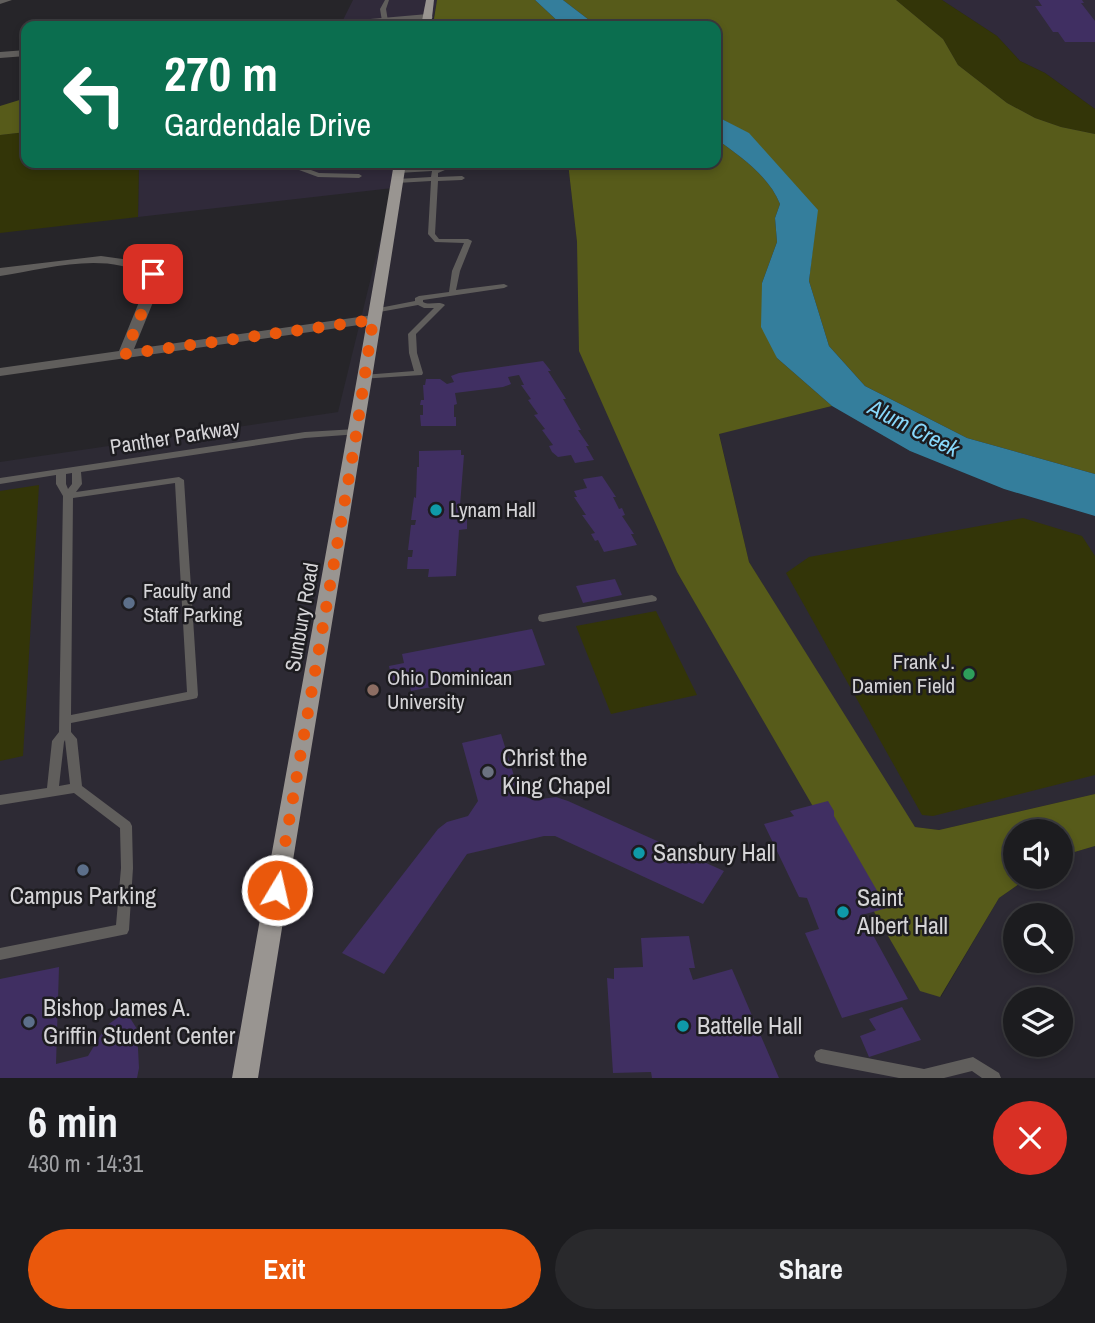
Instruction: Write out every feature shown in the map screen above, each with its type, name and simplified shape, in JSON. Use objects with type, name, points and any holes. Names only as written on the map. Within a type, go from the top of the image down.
[{"type":"main road","points":[[427,21],[430,0]]},
{"type":"main road","name":"Sunbury Road","points":[[245,1078],[398,172]]},
{"type":"street","points":[[0,1],[8,0]]},
{"type":"street","points":[[0,55],[21,53]]},
{"type":"street","points":[[0,272],[91,261],[119,260],[142,265],[153,274],[153,285],[125,354]]},
{"type":"street","points":[[0,372],[374,315]]},
{"type":"lane","points":[[385,21],[383,9],[387,0]]},
{"type":"lane","points":[[300,168],[318,175],[359,176]]},
{"type":"lane","points":[[398,172],[442,169]]},
{"type":"lane","points":[[363,377],[419,373],[413,353],[412,334],[446,301],[469,243],[433,240],[431,233],[435,172],[442,169]]},
{"type":"lane","points":[[398,172],[435,180],[462,178]]},
{"type":"lane","points":[[419,303],[419,298],[429,295],[448,295],[505,286]]},
{"type":"lane","points":[[374,315],[419,303],[424,306],[441,305]]},
{"type":"lane","name":"Panther Parkway","points":[[0,481],[305,435],[356,432]]},
{"type":"lane","points":[[68,496],[77,484],[76,470]]},
{"type":"lane","points":[[53,790],[58,741],[65,733],[68,496],[61,484],[61,472]]},
{"type":"lane","points":[[65,720],[193,695],[179,480],[68,496]]},
{"type":"lane","points":[[543,618],[652,599]]},
{"type":"lane","points":[[65,733],[71,739],[76,788]]},
{"type":"lane","points":[[0,800],[76,788],[127,826],[127,868],[122,930],[0,954]]},
{"type":"lane","points":[[821,1056],[924,1076],[973,1065],[993,1078]]},
{"type":"shaded area","points":[[353,0],[437,0],[433,21],[342,21]]},
{"type":"shaded area","points":[[896,0],[942,0],[997,36],[1020,61],[1045,73],[1095,109],[1095,134],[1035,118],[1007,103],[958,65],[943,39]]},
{"type":"shaded area","points":[[942,0],[1095,0],[1095,109],[1045,73],[1020,61],[997,36]]},
{"type":"shaded area","points":[[21,133],[21,168],[139,168],[138,217],[0,233],[0,135]]},
{"type":"shaded area","points":[[139,168],[398,168],[393,188],[138,217]]},
{"type":"shaded area","name":"Ohio Dominican University","points":[[398,168],[569,168],[577,242],[677,572],[816,807],[941,997],[999,898],[1012,889],[1073,889],[1073,852],[1095,846],[1095,1078],[0,1078],[0,462],[338,412]]},
{"type":"shaded area","name":"Frank J. Damien Field","points":[[832,406],[910,451],[1004,489],[1095,516],[1095,794],[939,830],[915,827],[903,811],[749,562],[719,433]]},
{"type":"shaded area","points":[[39,485],[23,756],[0,761],[0,491]]},
{"type":"shaded area","name":"Frank J. Damien Field","points":[[1023,518],[1082,536],[1095,556],[1095,775],[933,816],[922,815],[786,573],[809,557]]},
{"type":"shaded area","points":[[656,611],[697,695],[611,714],[576,626]]},
{"type":"green space","points":[[437,0],[535,0],[558,21],[434,21]]},
{"type":"green space","points":[[563,0],[896,0],[943,39],[958,65],[1007,103],[1035,118],[1095,134],[1095,474],[967,438],[865,386],[829,346],[809,281],[817,210],[749,134],[721,119],[721,21],[590,21]]},
{"type":"green space","points":[[21,100],[21,133],[0,135],[0,106]]},
{"type":"green space","points":[[721,143],[769,184],[780,204],[775,218],[777,242],[762,283],[777,358],[832,406],[719,434],[749,562],[915,827],[939,830],[1095,794],[1095,846],[1073,852],[1073,819],[1003,819],[1003,889],[1012,889],[999,898],[940,997],[920,991],[677,572],[579,351],[577,242],[569,168],[721,168]]},
{"type":"water","points":[[535,0],[563,0],[590,21],[558,21]]},
{"type":"water","name":"Alum Creek","points":[[721,119],[749,133],[818,210],[809,281],[829,346],[865,386],[967,438],[1095,474],[1095,516],[1004,489],[910,451],[832,406],[777,358],[761,327],[762,283],[777,242],[775,218],[780,204],[769,184],[721,143]]},
{"type":"building","points":[[1038,0],[1082,0],[1084,3],[1081,3],[1095,21],[1095,42],[1065,42],[1058,32],[1053,32],[1035,6],[1042,6]]},
{"type":"building","points":[[543,361],[566,399],[563,399],[594,460],[575,463],[571,455],[558,457],[552,452],[549,446],[553,445],[534,415],[538,414],[528,400],[531,399],[521,385],[524,385],[519,375],[508,377],[511,384],[503,387],[455,393],[456,426],[421,426],[423,405],[420,405],[421,400],[424,400],[423,385],[426,379],[440,379],[447,384],[454,382],[451,376],[459,373]]},
{"type":"building","name":"Lynam Hall","points":[[461,450],[461,455],[464,455],[459,518],[467,518],[467,529],[459,530],[456,576],[428,577],[429,569],[407,569],[408,557],[412,557],[413,550],[408,550],[411,525],[415,525],[416,520],[411,520],[414,497],[416,498],[419,451]]},
{"type":"building","points":[[602,476],[616,497],[613,497],[619,509],[622,508],[625,515],[622,516],[634,534],[631,534],[637,545],[604,552],[598,540],[595,541],[591,534],[595,533],[582,515],[586,515],[574,497],[577,497],[574,491],[587,488],[583,479]]},
{"type":"building","points":[[615,579],[622,595],[583,603],[576,586]]},
{"type":"building","points":[[532,629],[545,665],[411,691],[409,682],[393,685],[389,666],[404,663],[402,654]]},
{"type":"building","name":"Sansbury Hall","points":[[501,734],[520,795],[534,800],[556,797],[568,801],[724,871],[703,904],[555,836],[544,836],[467,854],[384,974],[342,953],[438,829],[447,822],[468,816],[478,801],[462,743]]},
{"type":"building","name":"Saint Albert Hall","points":[[828,801],[887,908],[862,915],[908,999],[842,1018],[805,933],[819,929],[807,898],[799,897],[764,824],[794,816],[790,811]]},
{"type":"building","name":"Battelle Hall","points":[[689,936],[695,968],[689,968],[693,980],[732,969],[779,1078],[652,1078],[651,1072],[613,1073],[607,978],[614,979],[614,968],[643,967],[641,938]]},
{"type":"building","name":"Bishop James A. Griffin Student Center","points":[[59,967],[56,1064],[88,1056],[106,1026],[123,1014],[130,1018],[137,1029],[137,1078],[0,1078],[0,979]]},
{"type":"building","points":[[902,1007],[921,1040],[869,1057],[860,1036],[876,1030],[869,1019]]},
{"type":"place","name":"Lynam Hall","points":[[436,510]]},
{"type":"place","name":"Faculty and Staff Parking","points":[[129,603]]},
{"type":"place","name":"Frank J. Damien Field","points":[[969,674]]},
{"type":"place","name":"Ohio Dominican University","points":[[373,690]]},
{"type":"place","name":"Christ the King Chapel","points":[[488,772]]},
{"type":"place","name":"Sansbury Hall","points":[[639,853]]},
{"type":"place","name":"Campus Parking","points":[[83,870]]},
{"type":"place","name":"Saint Albert Hall","points":[[843,912]]},
{"type":"place","name":"Bishop James A. Griffin Student Center","points":[[29,1022]]},
{"type":"place","name":"Battelle Hall","points":[[683,1026]]},
{"type":"route","points":[[153,274],[153,285],[125,354],[373,320],[355,442],[308,714],[300,745],[277,890]]}]
